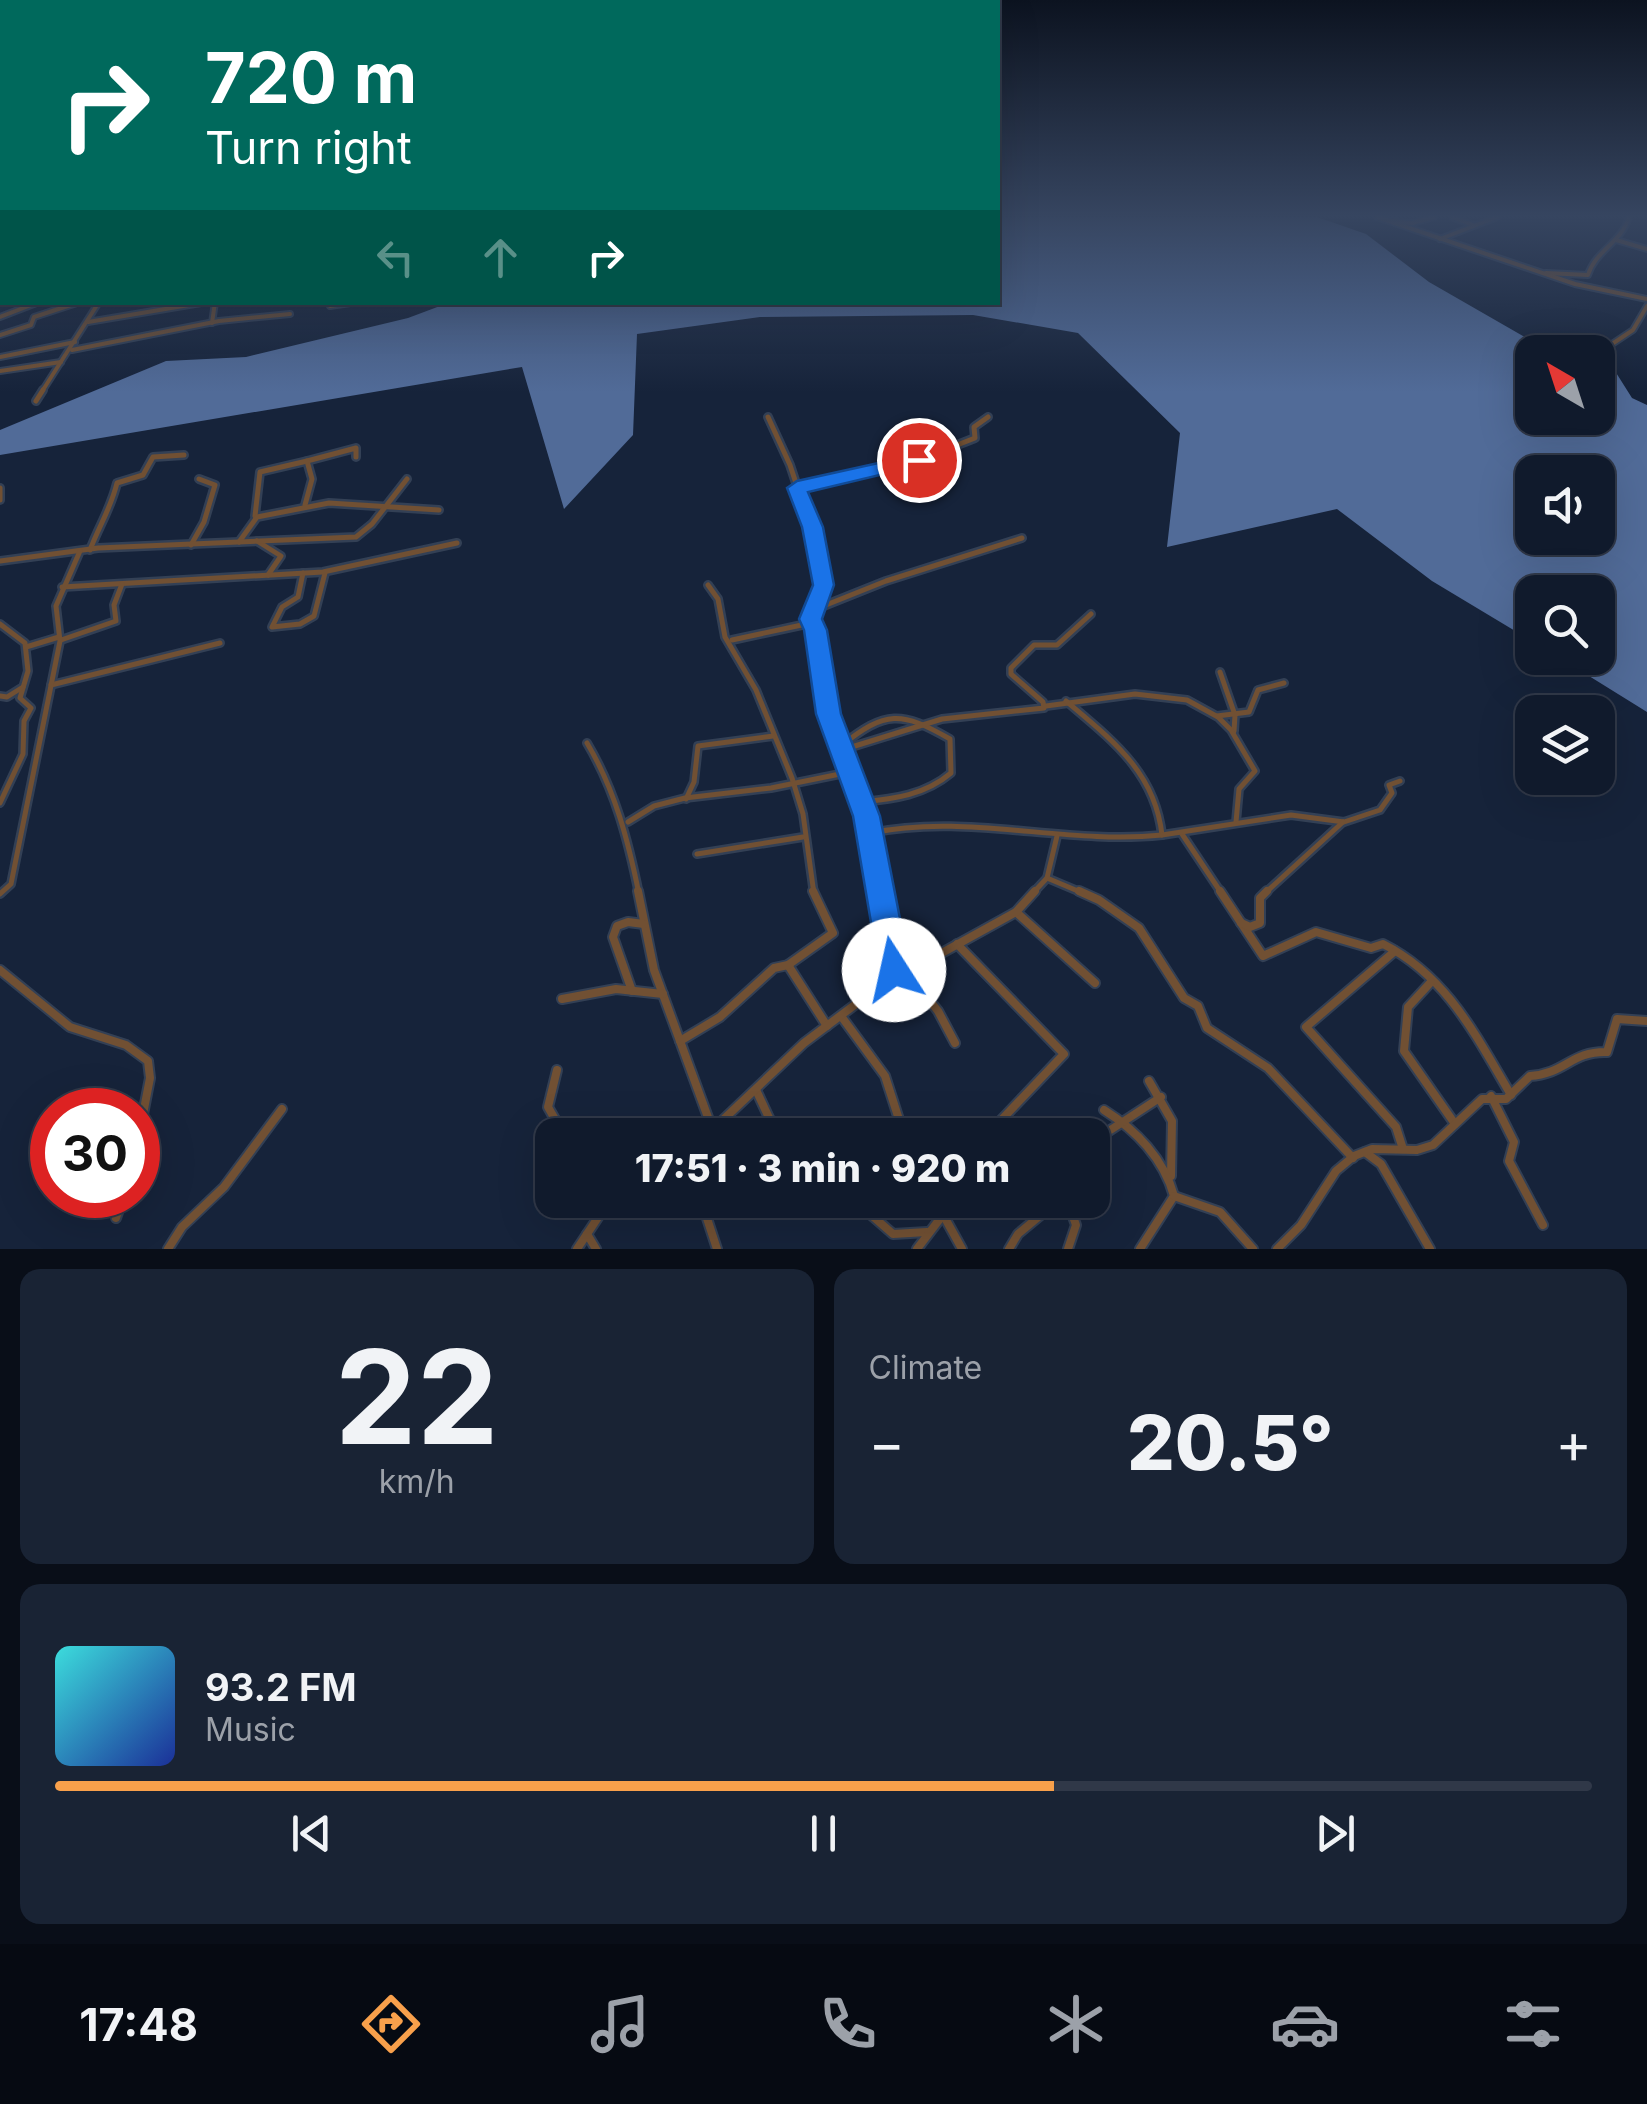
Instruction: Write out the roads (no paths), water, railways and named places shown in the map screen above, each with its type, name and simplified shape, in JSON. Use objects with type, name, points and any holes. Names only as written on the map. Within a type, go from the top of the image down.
[{"type":"street","points":[[1553,275],[1647,303],[1633,330],[1615,342]]},
{"type":"street","points":[[0,317],[32,305]]},
{"type":"street","points":[[0,335],[31,325],[34,317],[71,305]]},
{"type":"street","points":[[36,401],[97,305]]},
{"type":"street","points":[[88,322],[189,305]]},
{"type":"street","points":[[212,322],[215,305]]},
{"type":"street","points":[[330,306],[337,305]]},
{"type":"street","points":[[72,350],[212,322],[290,314]]},
{"type":"street","points":[[0,357],[76,342]]},
{"type":"street","points":[[0,371],[63,362]]},
{"type":"street","points":[[727,1118],[796,1050],[892,977],[894,970],[870,833],[828,714],[810,621],[824,585],[819,552],[768,417]]},
{"type":"street","points":[[797,488],[919,460],[974,438],[974,428],[988,417]]},
{"type":"street","points":[[239,542],[254,518],[260,472],[356,448],[356,457]]},
{"type":"street","points":[[90,550],[98,528],[112,510],[117,483],[143,475],[152,457],[184,455]]},
{"type":"street","points":[[305,504],[312,479],[307,461]]},
{"type":"street","points":[[191,544],[210,508],[215,486],[198,479]]},
{"type":"street","points":[[0,561],[90,550],[356,537],[388,506],[407,479]]},
{"type":"street","points":[[0,488],[0,500]]},
{"type":"street","points":[[254,518],[305,504],[439,510]]},
{"type":"street","points":[[816,609],[886,580],[1022,538]]},
{"type":"street","points":[[256,542],[280,556],[268,574]]},
{"type":"street","points":[[62,587],[325,572],[457,542]]},
{"type":"street","points":[[0,894],[10,884],[51,685],[59,638],[56,606],[80,551]]},
{"type":"street","points":[[303,573],[298,597],[282,607],[272,627],[294,626],[314,618],[319,612],[325,572]]},
{"type":"street","points":[[26,646],[116,621],[114,605],[122,584]]},
{"type":"street","points":[[708,585],[718,599],[725,637],[732,640],[810,621]]},
{"type":"street","points":[[1046,706],[1011,674],[1011,668],[1034,646],[1057,645],[1091,614]]},
{"type":"street","points":[[0,624],[26,646],[28,661],[20,698],[32,708],[24,720],[23,754],[10,773],[0,803]]},
{"type":"street","points":[[680,1041],[720,1017],[774,968],[788,965],[833,933],[831,921],[814,896],[803,837],[803,814],[793,784],[752,677],[732,640]]},
{"type":"street","points":[[51,685],[220,643]]},
{"type":"street","points":[[1220,672],[1235,715],[1233,734]]},
{"type":"street","points":[[1214,715],[1250,712],[1252,698],[1261,687],[1284,682]]},
{"type":"street","points":[[0,696],[7,697],[23,687]]},
{"type":"street","points":[[842,748],[970,714],[1160,692],[1214,715],[1233,734],[1255,771],[1239,789],[1236,822]]},
{"type":"street","points":[[1066,701],[1133,761],[1153,785],[1162,810],[1162,835]]},
{"type":"street","points":[[842,748],[879,718],[904,714],[950,739],[951,772],[939,784],[910,797],[861,802]]},
{"type":"street","points":[[686,799],[694,782],[698,746],[774,736]]},
{"type":"street","points":[[587,743],[603,770],[628,835],[663,994],[705,1118]]},
{"type":"street","points":[[628,822],[640,814],[709,793],[793,784],[840,774],[852,777]]},
{"type":"street","points":[[870,833],[947,825],[1115,840],[1182,834],[1291,815],[1344,822],[1380,810],[1392,793],[1390,784],[1400,781]]},
{"type":"street","points":[[1239,921],[1250,927],[1260,923],[1260,898],[1344,822]]},
{"type":"street","points":[[1182,834],[1263,956],[1316,932],[1371,948],[1382,944],[1407,956],[1457,1003],[1510,1095]]},
{"type":"street","points":[[894,970],[905,970],[1016,912],[1047,878],[1057,836]]},
{"type":"street","points":[[697,854],[803,837]]},
{"type":"street","points":[[1047,878],[1099,900],[1140,928],[1184,998],[1198,1006],[1208,1028],[1231,1038],[1288,1088],[1353,1158]]},
{"type":"street","points":[[1016,912],[1095,982]]},
{"type":"street","points":[[632,991],[614,937],[617,926],[628,922],[645,924]]},
{"type":"street","points":[[957,944],[1064,1054],[1003,1118]]},
{"type":"street","points":[[1395,951],[1306,1027],[1396,1127],[1404,1149]]},
{"type":"street","points":[[788,965],[827,1026]]},
{"type":"street","points":[[0,970],[70,1028],[126,1044],[148,1061],[148,1088]]},
{"type":"street","points":[[905,970],[956,1042]]},
{"type":"street","points":[[1431,982],[1408,1007],[1404,1050],[1455,1124]]},
{"type":"street","points":[[562,999],[616,989],[663,994]]},
{"type":"street","points":[[841,1016],[884,1076],[898,1118]]},
{"type":"street","points":[[1278,1249],[1302,1224],[1332,1175],[1362,1151],[1428,1148],[1455,1124],[1468,1105],[1491,1096],[1506,1100],[1530,1076],[1553,1075],[1567,1061],[1593,1051],[1607,1052],[1617,1019],[1647,1021]]},
{"type":"street","points":[[554,1118],[548,1107],[557,1070]]},
{"type":"street","points":[[1140,1249],[1152,1236],[1174,1196],[1172,1122],[1149,1081]]},
{"type":"street","points":[[756,1092],[769,1118]]},
{"type":"street","points":[[1491,1096],[1514,1142],[1510,1162],[1543,1225]]},
{"type":"street","points":[[1110,1132],[1160,1097]]},
{"type":"street","points":[[168,1249],[182,1227],[224,1187],[282,1108]]},
{"type":"street","points":[[1104,1110],[1125,1123],[1171,1179]]},
{"type":"street","points":[[1362,1151],[1381,1164],[1430,1249]]},
{"type":"street","points":[[1174,1196],[1207,1202],[1235,1224],[1253,1249]]},
{"type":"street","points":[[577,1249],[598,1218]]},
{"type":"street","points":[[707,1218],[717,1249]]},
{"type":"street","points":[[874,1218],[892,1234],[928,1232]]},
{"type":"street","points":[[1009,1249],[1018,1234],[1037,1218]]},
{"type":"street","points":[[1068,1249],[1076,1225],[1074,1218]]},
{"type":"street","points":[[917,1249],[928,1232],[944,1220],[962,1249]]},
{"type":"street","points":[[588,1234],[596,1249]]},
{"type":"water","points":[[1000,275],[1420,275],[1521,335],[1515,335],[1515,435],[1615,435],[1615,371],[1632,398],[1647,405],[1647,712],[1587,675],[1615,675],[1615,575],[1515,575],[1515,631],[1432,581],[1337,509],[1167,547],[1180,433],[1078,333],[973,315],[760,317],[637,334],[633,435],[564,509],[522,367],[0,455],[0,430],[166,361],[246,357],[408,318],[443,305],[1000,305]]}]
